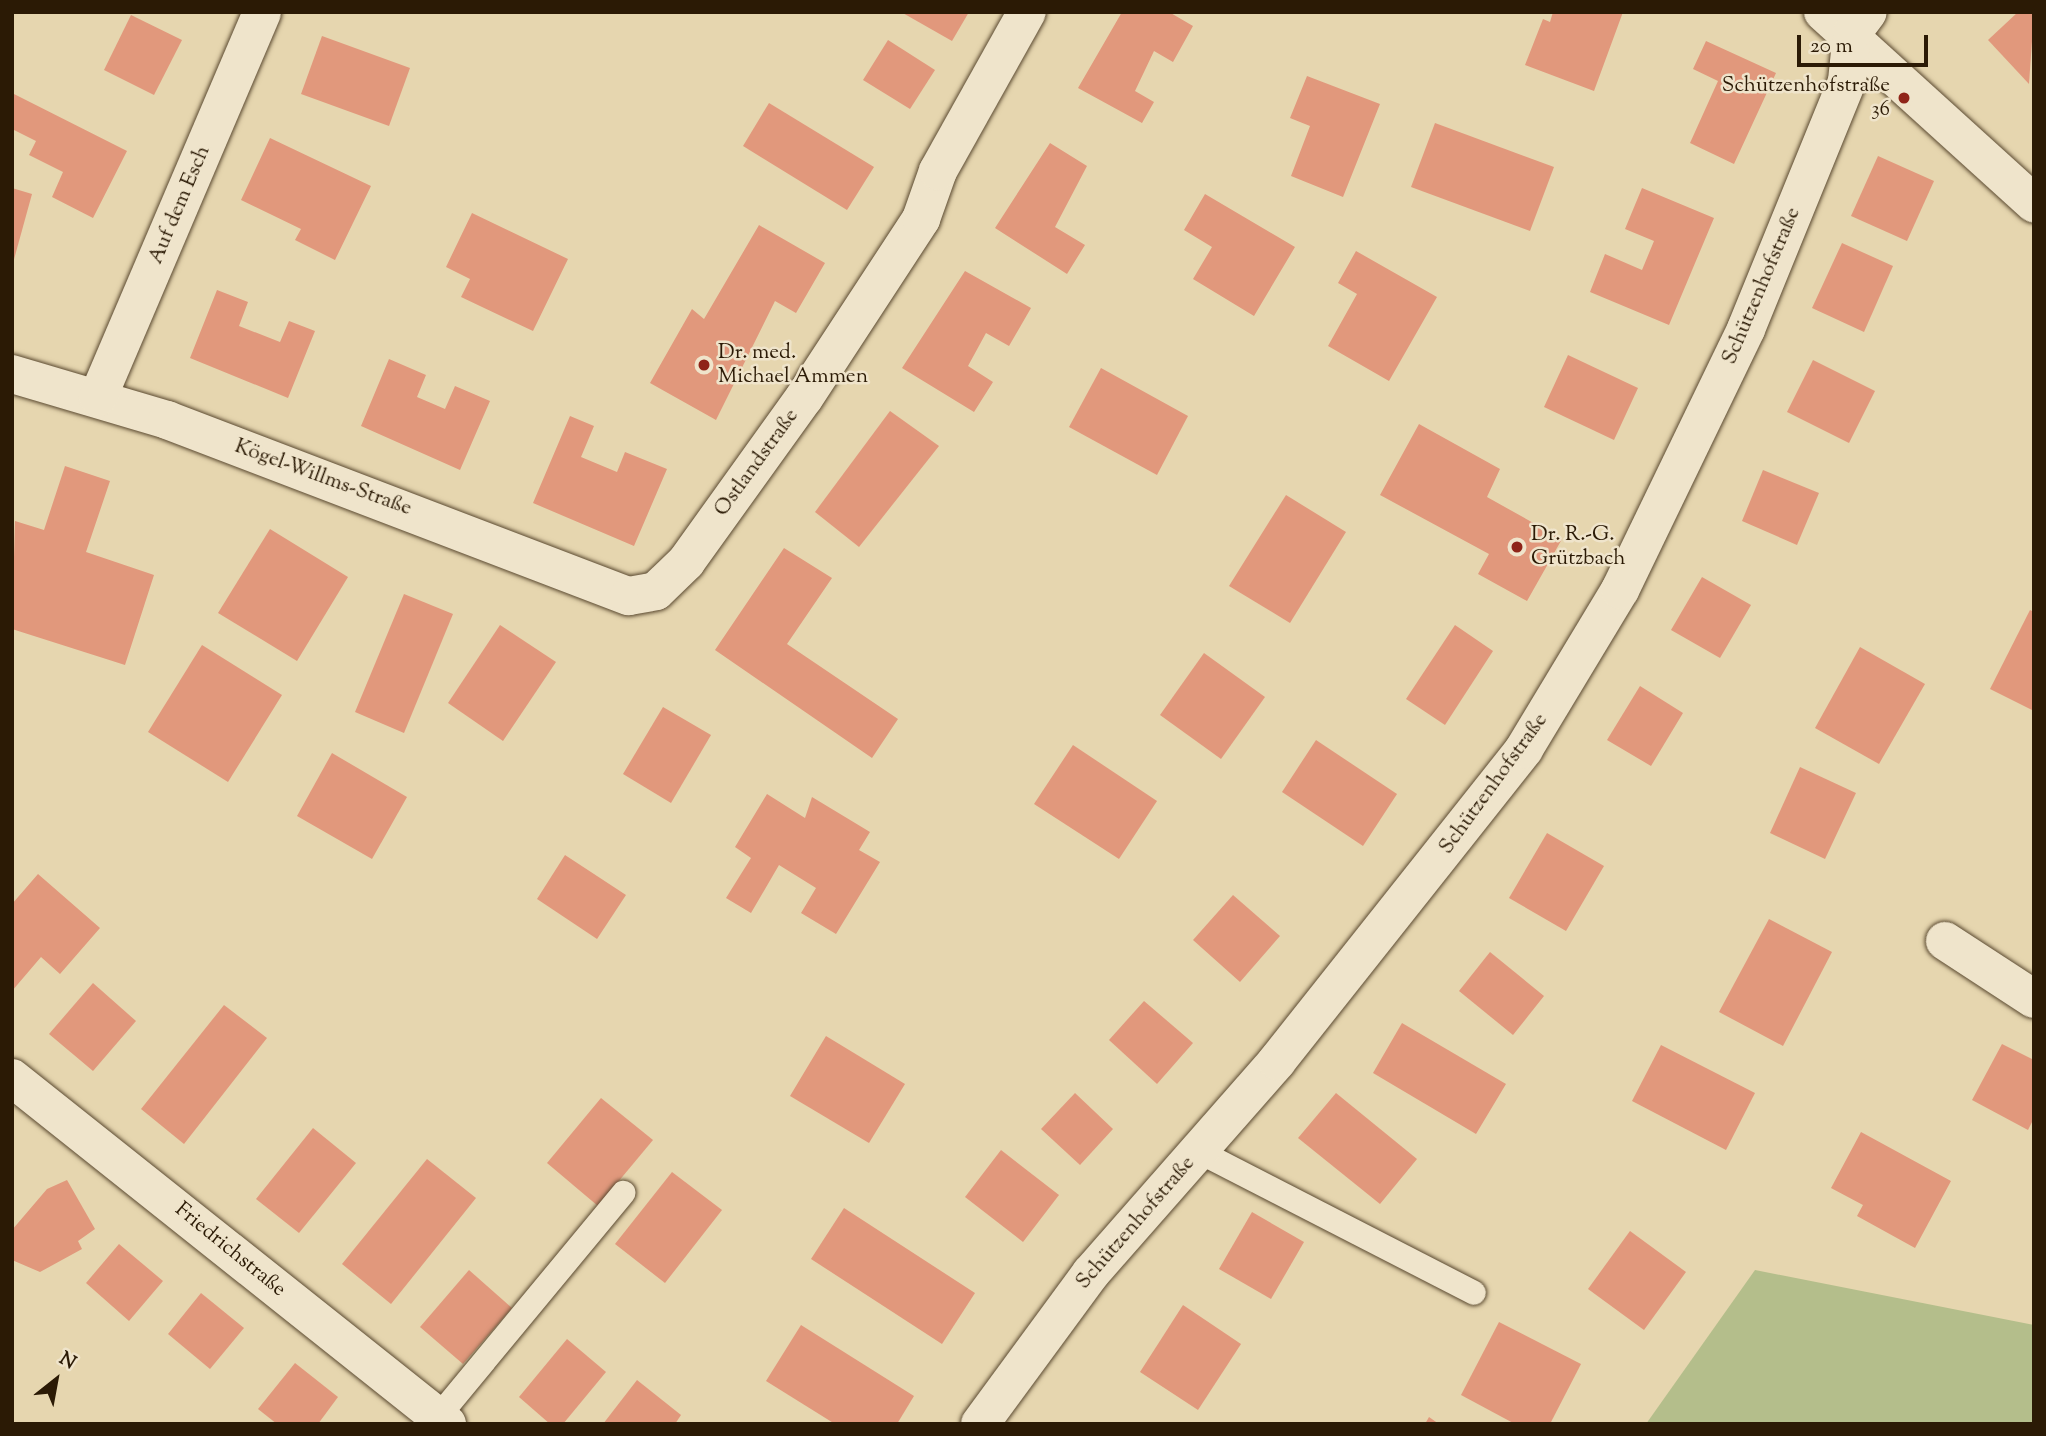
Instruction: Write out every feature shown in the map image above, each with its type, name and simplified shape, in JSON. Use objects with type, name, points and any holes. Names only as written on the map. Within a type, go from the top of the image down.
[{"type":"street","name":"Auf dem Esch","points":[[98,397],[262,12]]},
{"type":"street","name":"Ostlandstraße","points":[[629,596],[656,591],[686,562],[804,398],[921,219],[938,171],[1027,12]]},
{"type":"street","points":[[1847,19],[2034,203]]},
{"type":"street","name":"Schützenhofstraße","points":[[980,1424],[1091,1273],[1198,1151],[1394,918],[1524,749],[1620,590],[1746,329],[1847,81],[1847,19]]},
{"type":"street","name":"Kögel-Willms-Straße","points":[[12,374],[98,397],[629,596]]},
{"type":"street","points":[[1945,942],[2034,999]]},
{"type":"street","name":"Friedrichstraße","points":[[12,1078],[443,1420]]},
{"type":"lane","points":[[1198,1151],[1474,1293]]},
{"type":"lane","points":[[443,1420],[623,1193]]},
{"type":"green space","points":[[1755,1270],[2034,1325],[2034,1424],[1646,1424]]},
{"type":"building","points":[[901,12],[969,12],[952,41]]},
{"type":"building","points":[[1122,12],[1169,12],[1193,26],[1173,62],[1154,51],[1135,91],[1154,102],[1142,123],[1078,88]]},
{"type":"building","points":[[1553,12],[1623,12],[1594,91],[1525,65],[1543,19],[1550,22]]},
{"type":"building","points":[[2018,12],[2034,12],[2029,84],[1988,40]]},
{"type":"building","points":[[131,15],[182,40],[154,95],[104,70]]},
{"type":"building","points":[[322,36],[410,68],[389,126],[301,94]]},
{"type":"building","points":[[888,40],[935,70],[910,109],[863,80]]},
{"type":"building","points":[[1706,41],[1776,73],[1734,164],[1690,143],[1718,81],[1693,69]]},
{"type":"building","points":[[1307,76],[1380,104],[1343,197],[1291,176],[1310,126],[1290,118]]},
{"type":"building","points":[[12,93],[127,151],[93,218],[52,197],[63,172],[29,155],[36,141],[12,129]]},
{"type":"building","points":[[769,103],[874,167],[847,210],[743,146]]},
{"type":"building","points":[[1435,123],[1554,167],[1530,231],[1411,187]]},
{"type":"building","points":[[270,138],[371,186],[335,260],[295,240],[301,229],[241,200]]},
{"type":"building","points":[[1050,143],[1087,166],[1055,227],[1085,245],[1067,274],[995,228]]},
{"type":"building","points":[[1878,156],[1934,181],[1907,241],[1851,216]]},
{"type":"building","points":[[12,188],[32,194],[13,263],[12,263]]},
{"type":"building","points":[[1642,188],[1714,218],[1669,325],[1590,292],[1605,254],[1642,270],[1654,241],[1625,229]]},
{"type":"building","points":[[1205,194],[1295,247],[1254,316],[1193,279],[1212,247],[1184,230]]},
{"type":"building","points":[[472,213],[568,259],[533,331],[461,297],[470,279],[446,267]]},
{"type":"building","points":[[759,225],[825,263],[796,313],[775,301],[716,420],[650,383],[692,309],[704,319]]},
{"type":"building","points":[[1842,243],[1893,266],[1864,332],[1812,308]]},
{"type":"building","points":[[1356,251],[1437,297],[1389,381],[1328,346],[1357,294],[1338,283]]},
{"type":"building","points":[[965,271],[1031,308],[1009,346],[986,333],[968,366],[993,382],[974,412],[902,368]]},
{"type":"building","points":[[217,290],[248,302],[239,326],[280,342],[289,321],[315,331],[288,398],[190,358]]},
{"type":"building","points":[[1568,355],[1638,388],[1614,440],[1544,407]]},
{"type":"building","points":[[389,359],[426,375],[417,397],[445,409],[455,386],[490,401],[460,470],[361,426]]},
{"type":"building","points":[[1813,360],[1875,391],[1849,443],[1787,412]]},
{"type":"building","points":[[1101,368],[1188,416],[1157,475],[1069,427]]},
{"type":"building","points":[[890,411],[939,446],[859,547],[815,512]]},
{"type":"building","points":[[570,416],[594,426],[581,457],[617,472],[625,452],[667,469],[634,546],[533,503]]},
{"type":"building","points":[[1419,424],[1500,469],[1487,497],[1562,539],[1527,601],[1478,574],[1489,554],[1380,495]]},
{"type":"building","points":[[65,466],[110,481],[86,552],[154,575],[125,665],[12,629],[15,521],[44,530]]},
{"type":"building","points":[[1763,470],[1819,493],[1797,545],[1742,521]]},
{"type":"building","points":[[1286,495],[1346,532],[1290,623],[1229,586]]},
{"type":"building","points":[[270,529],[348,577],[297,661],[218,613]]},
{"type":"building","points":[[784,548],[832,578],[787,644],[898,719],[872,758],[715,650]]},
{"type":"building","points":[[1702,577],[1751,605],[1720,658],[1671,630]]},
{"type":"building","points":[[404,594],[453,614],[404,733],[355,712]]},
{"type":"building","points":[[2030,610],[2034,612],[2034,711],[1990,689]]},
{"type":"building","points":[[500,625],[556,662],[503,741],[448,703]]},
{"type":"building","points":[[1455,625],[1493,651],[1445,725],[1406,699]]},
{"type":"building","points":[[202,645],[282,695],[228,782],[148,732]]},
{"type":"building","points":[[1860,647],[1925,684],[1879,764],[1815,728]]},
{"type":"building","points":[[1204,653],[1265,697],[1221,759],[1160,715]]},
{"type":"building","points":[[1640,686],[1683,713],[1651,766],[1607,740]]},
{"type":"building","points":[[663,707],[711,735],[671,803],[623,774]]},
{"type":"building","points":[[1316,740],[1397,794],[1363,846],[1282,792]]},
{"type":"building","points":[[1073,745],[1157,801],[1119,859],[1034,804]]},
{"type":"building","points":[[332,753],[407,797],[372,859],[297,816]]},
{"type":"building","points":[[1800,767],[1856,793],[1825,859],[1770,833]]},
{"type":"building","points":[[767,794],[805,818],[812,797],[870,832],[859,850],[880,862],[836,934],[801,913],[816,888],[779,865],[751,913],[726,898],[751,858],[735,847]]},
{"type":"building","points":[[1547,833],[1604,866],[1566,931],[1509,898]]},
{"type":"building","points":[[565,855],[626,895],[597,939],[537,899]]},
{"type":"building","points":[[38,874],[100,928],[60,974],[41,957],[12,991],[12,904]]},
{"type":"building","points":[[1233,895],[1280,936],[1240,982],[1193,940]]},
{"type":"building","points":[[1769,919],[1832,952],[1783,1046],[1719,1012]]},
{"type":"building","points":[[1490,952],[1544,996],[1513,1035],[1459,991]]},
{"type":"building","points":[[93,983],[136,1021],[93,1071],[49,1034]]},
{"type":"building","points":[[1144,1001],[1193,1043],[1157,1084],[1109,1040]]},
{"type":"building","points":[[224,1005],[267,1038],[184,1144],[141,1109]]},
{"type":"building","points":[[1402,1023],[1506,1084],[1476,1134],[1373,1073]]},
{"type":"building","points":[[826,1036],[905,1084],[869,1143],[790,1096]]},
{"type":"building","points":[[2002,1044],[2034,1060],[2034,1118],[2028,1130],[1972,1100]]},
{"type":"building","points":[[1661,1045],[1755,1093],[1726,1150],[1632,1101]]},
{"type":"building","points":[[1075,1093],[1113,1129],[1080,1165],[1041,1129]]},
{"type":"building","points":[[1336,1093],[1417,1159],[1380,1204],[1298,1138]]},
{"type":"building","points":[[601,1098],[653,1140],[598,1206],[547,1163]]},
{"type":"building","points":[[313,1128],[356,1163],[299,1233],[256,1199]]},
{"type":"building","points":[[1861,1132],[1951,1181],[1915,1248],[1857,1216],[1863,1205],[1831,1188]]},
{"type":"building","points":[[1001,1150],[1059,1195],[1023,1242],[965,1197]]},
{"type":"building","points":[[427,1159],[476,1198],[391,1304],[342,1264]]},
{"type":"building","points":[[672,1172],[722,1210],[665,1283],[615,1244]]},
{"type":"building","points":[[67,1180],[95,1229],[78,1241],[82,1249],[40,1272],[12,1260],[12,1230],[47,1189]]},
{"type":"building","points":[[844,1208],[975,1293],[942,1344],[811,1259]]},
{"type":"building","points":[[1252,1212],[1304,1242],[1271,1299],[1219,1269]]},
{"type":"building","points":[[1630,1231],[1686,1272],[1644,1330],[1588,1289]]},
{"type":"building","points":[[119,1244],[163,1281],[129,1321],[86,1283]]},
{"type":"building","points":[[469,1270],[512,1308],[463,1364],[420,1327]]},
{"type":"building","points":[[201,1293],[244,1328],[210,1369],[168,1334]]},
{"type":"building","points":[[1183,1305],[1241,1344],[1198,1410],[1140,1372]]},
{"type":"building","points":[[1499,1322],[1581,1364],[1550,1424],[1515,1424],[1461,1395]]},
{"type":"building","points":[[801,1325],[914,1396],[897,1424],[835,1424],[766,1381]]},
{"type":"building","points":[[567,1339],[606,1372],[563,1424],[550,1424],[519,1397]]},
{"type":"building","points":[[295,1363],[338,1397],[318,1424],[277,1424],[258,1409]]},
{"type":"building","points":[[637,1380],[681,1415],[675,1424],[603,1424]]},
{"type":"building","points":[[1429,1417],[1439,1424],[1425,1424]]},
{"type":"place","name":"Schützenhofstraße 36","points":[[1904,98]]},
{"type":"place","name":"Dr. med. Michael Ammen","points":[[704,365]]},
{"type":"place","name":"Dr. R.-G. Grützbach","points":[[1517,547]]}]
